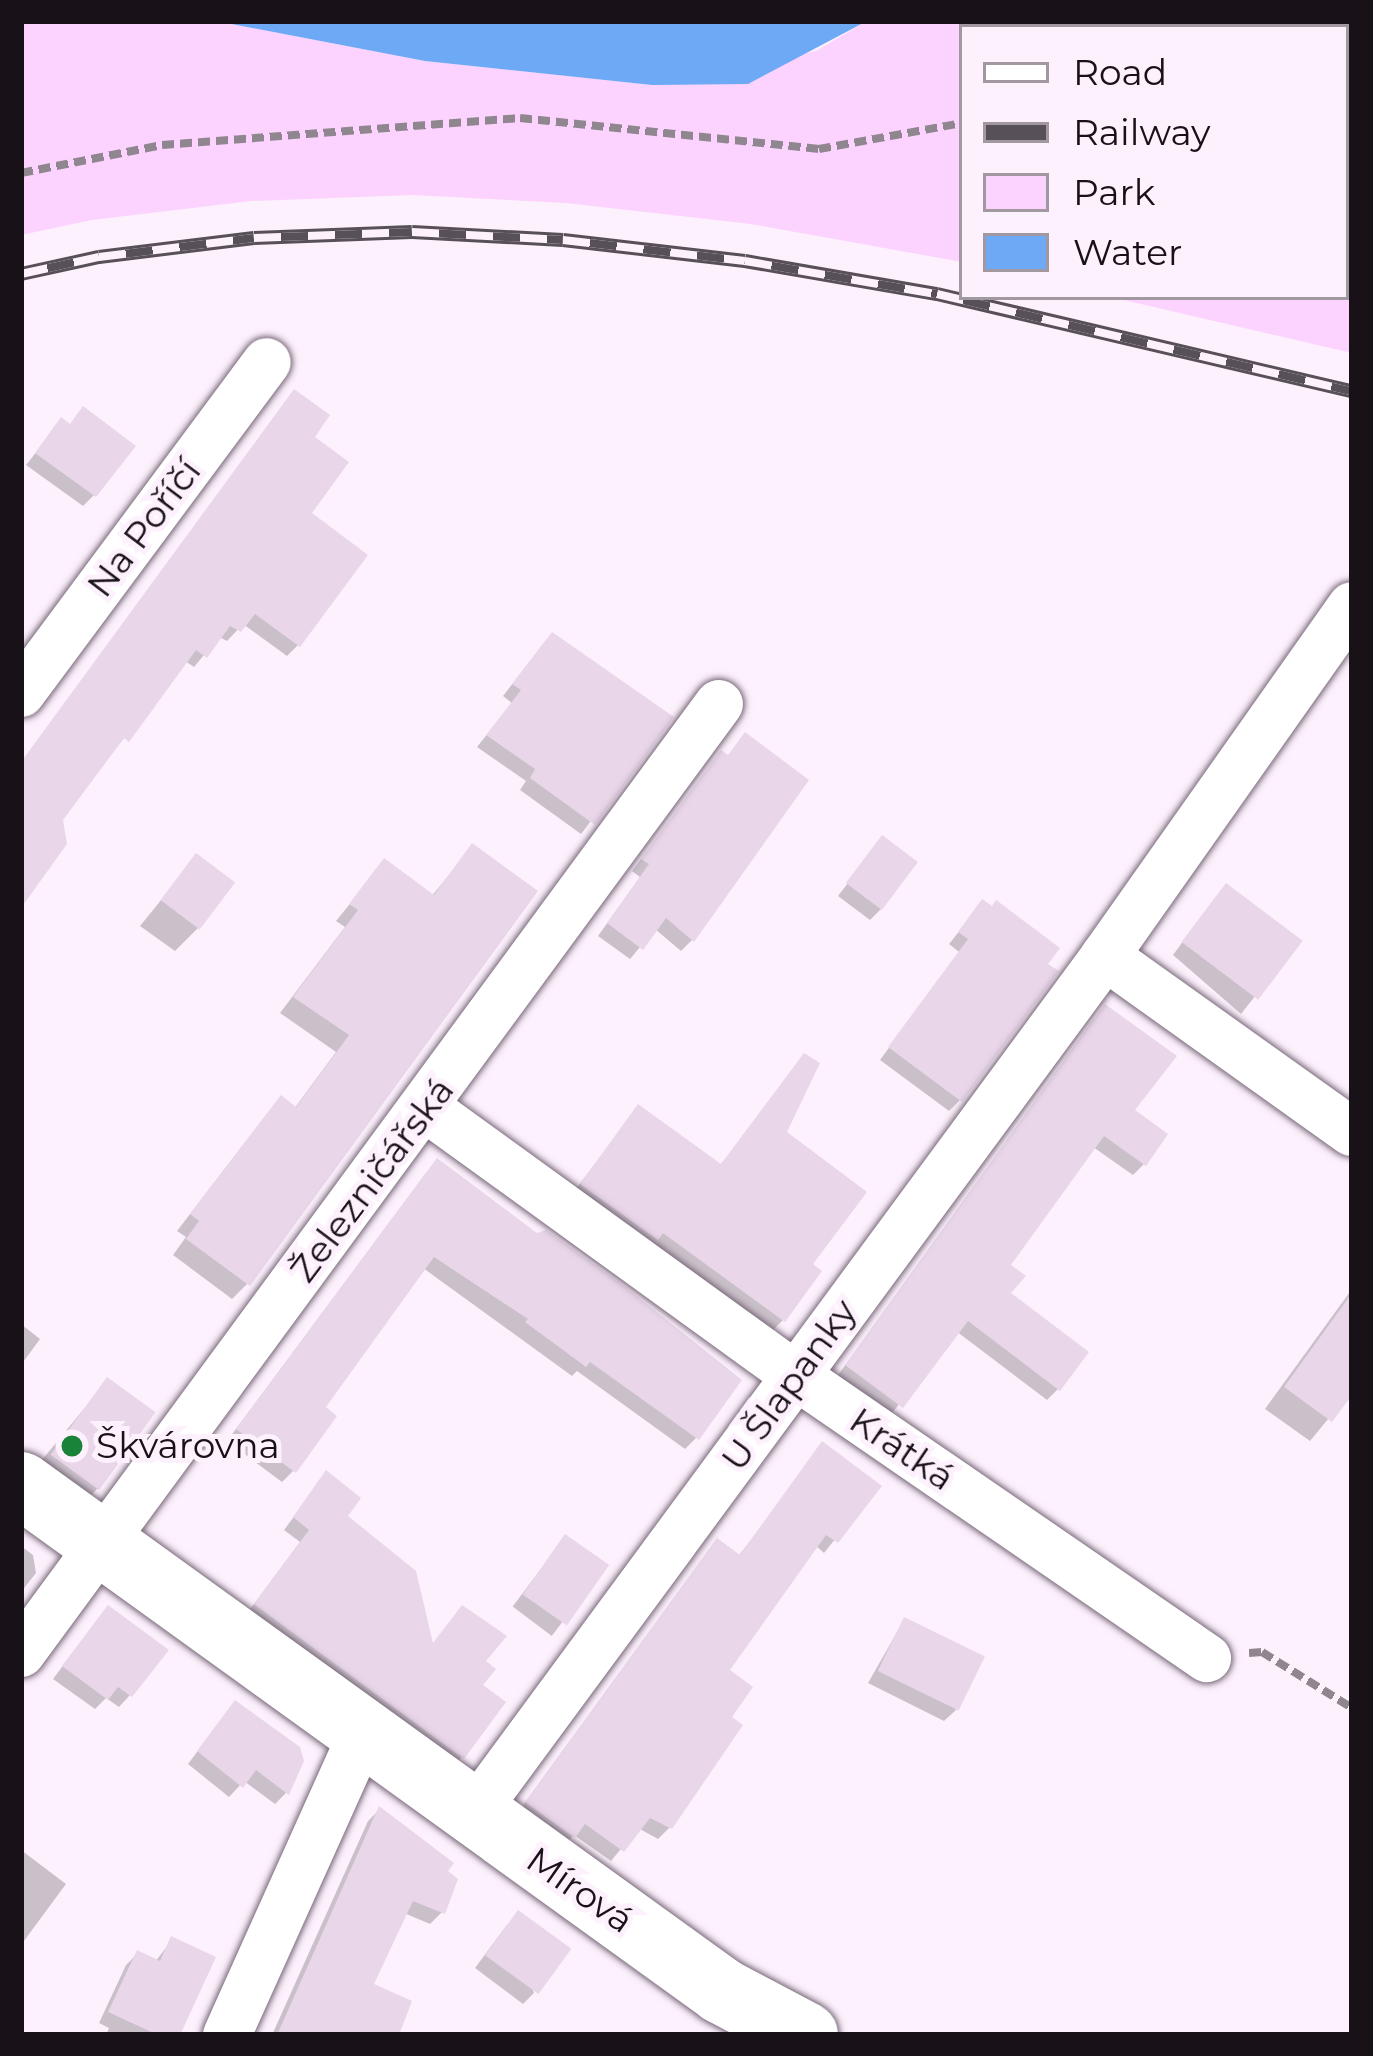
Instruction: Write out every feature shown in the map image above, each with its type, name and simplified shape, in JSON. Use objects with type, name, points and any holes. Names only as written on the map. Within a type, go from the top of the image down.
[{"type":"street","name":"Na Poříčí","points":[[21,694],[267,362]]},
{"type":"street","name":"U Šlapanky","points":[[473,1814],[1105,956],[1352,606]]},
{"type":"street","name":"Železničářská","points":[[21,1653],[719,704]]},
{"type":"street","points":[[1105,956],[1352,1132]]},
{"type":"street","name":"Krátká","points":[[426,1108],[796,1376],[1207,1658]]},
{"type":"street","name":"Mírová","points":[[21,1485],[722,1990],[805,2035]]},
{"type":"street","points":[[227,2035],[362,1735]]},
{"type":"path","points":[[21,173],[162,145],[520,118],[819,148],[959,124]]},
{"type":"path","points":[[1207,1658],[1262,1652],[1352,1708]]},
{"type":"green space","points":[[21,21],[216,21],[425,61],[652,85],[816,51],[867,21],[1352,21],[1352,353],[1124,300],[1349,300],[1349,24],[959,24],[959,261],[751,224],[566,203],[412,195],[251,201],[92,220],[21,235]]},
{"type":"water","points":[[216,21],[867,21],[748,84],[652,85],[425,61]]},
{"type":"building","points":[[294,389],[330,415],[315,437],[349,462],[312,513],[368,555],[300,647],[255,614],[241,632],[230,626],[207,658],[196,650],[129,742],[124,738],[63,820],[67,844],[21,908],[21,762]]},
{"type":"building","points":[[83,406],[136,446],[96,497],[35,453],[61,417],[70,424]]},
{"type":"building","points":[[552,632],[674,717],[595,825],[530,778],[535,769],[486,735],[521,690],[512,684]]},
{"type":"building","points":[[745,732],[809,780],[694,942],[666,918],[643,950],[607,923],[649,864],[641,859],[721,750],[728,755]]},
{"type":"building","points":[[882,835],[918,862],[882,910],[846,883]]},
{"type":"building","points":[[472,843],[538,891],[250,1286],[186,1239],[199,1221],[190,1214],[281,1095],[296,1107],[349,1035],[293,997],[358,910],[349,904],[384,858],[434,895]]},
{"type":"building","points":[[196,853],[235,882],[200,930],[160,900]]},
{"type":"building","points":[[1226,883],[1303,941],[1258,1000],[1181,942]]},
{"type":"building","points":[[982,899],[992,906],[996,900],[1060,948],[1048,964],[1059,971],[962,1102],[888,1047],[968,939],[958,932]]},
{"type":"building","points":[[1105,1004],[1177,1056],[1135,1110],[1168,1134],[1146,1166],[1104,1136],[1011,1265],[1026,1276],[1011,1293],[1089,1352],[1060,1391],[968,1321],[903,1408],[845,1365]]},
{"type":"building","points":[[804,1053],[820,1063],[787,1132],[867,1192],[813,1264],[822,1271],[785,1322],[663,1233],[658,1240],[580,1184],[638,1104],[721,1164]]},
{"type":"building","points":[[437,1158],[537,1233],[546,1230],[624,1286],[742,1380],[699,1440],[590,1362],[586,1367],[525,1322],[528,1319],[434,1257],[326,1407],[337,1416],[296,1473],[236,1429]]},
{"type":"building","points":[[1352,1293],[1352,1395],[1332,1422],[1284,1387]]},
{"type":"building","points":[[107,1377],[156,1412],[99,1490],[51,1455]]},
{"type":"building","points":[[822,1441],[882,1486],[838,1543],[826,1535],[730,1670],[753,1687],[732,1717],[743,1725],[672,1829],[650,1818],[624,1852],[585,1824],[575,1838],[525,1802],[717,1538],[740,1555]]},
{"type":"building","points":[[326,1470],[361,1498],[348,1516],[416,1571],[433,1643],[462,1605],[507,1636],[486,1661],[496,1669],[483,1685],[506,1702],[464,1759],[254,1604],[309,1530],[293,1517]]},
{"type":"building","points":[[565,1534],[609,1565],[567,1626],[523,1595]]},
{"type":"building","points":[[108,1605],[169,1650],[132,1697],[118,1687],[108,1700],[62,1666]]},
{"type":"building","points":[[904,1617],[985,1656],[959,1710],[878,1671]]},
{"type":"building","points":[[235,1700],[300,1747],[304,1761],[289,1795],[256,1770],[243,1788],[197,1751]]},
{"type":"building","points":[[379,1806],[454,1863],[448,1871],[458,1879],[445,1914],[413,1901],[374,1984],[412,2001],[399,2035],[277,2035]]},
{"type":"building","points":[[518,1910],[571,1949],[538,1994],[485,1955]]},
{"type":"building","points":[[171,1936],[216,1957],[180,2035],[158,2035],[108,2012],[137,1950],[160,1961]]},
{"type":"railway","points":[[21,274],[99,257],[254,238],[412,232],[563,240],[745,261],[959,299]]},
{"type":"railway","points":[[963,300],[1352,391]]},
{"type":"place","name":"Škvárovna","points":[[72,1446]]}]
